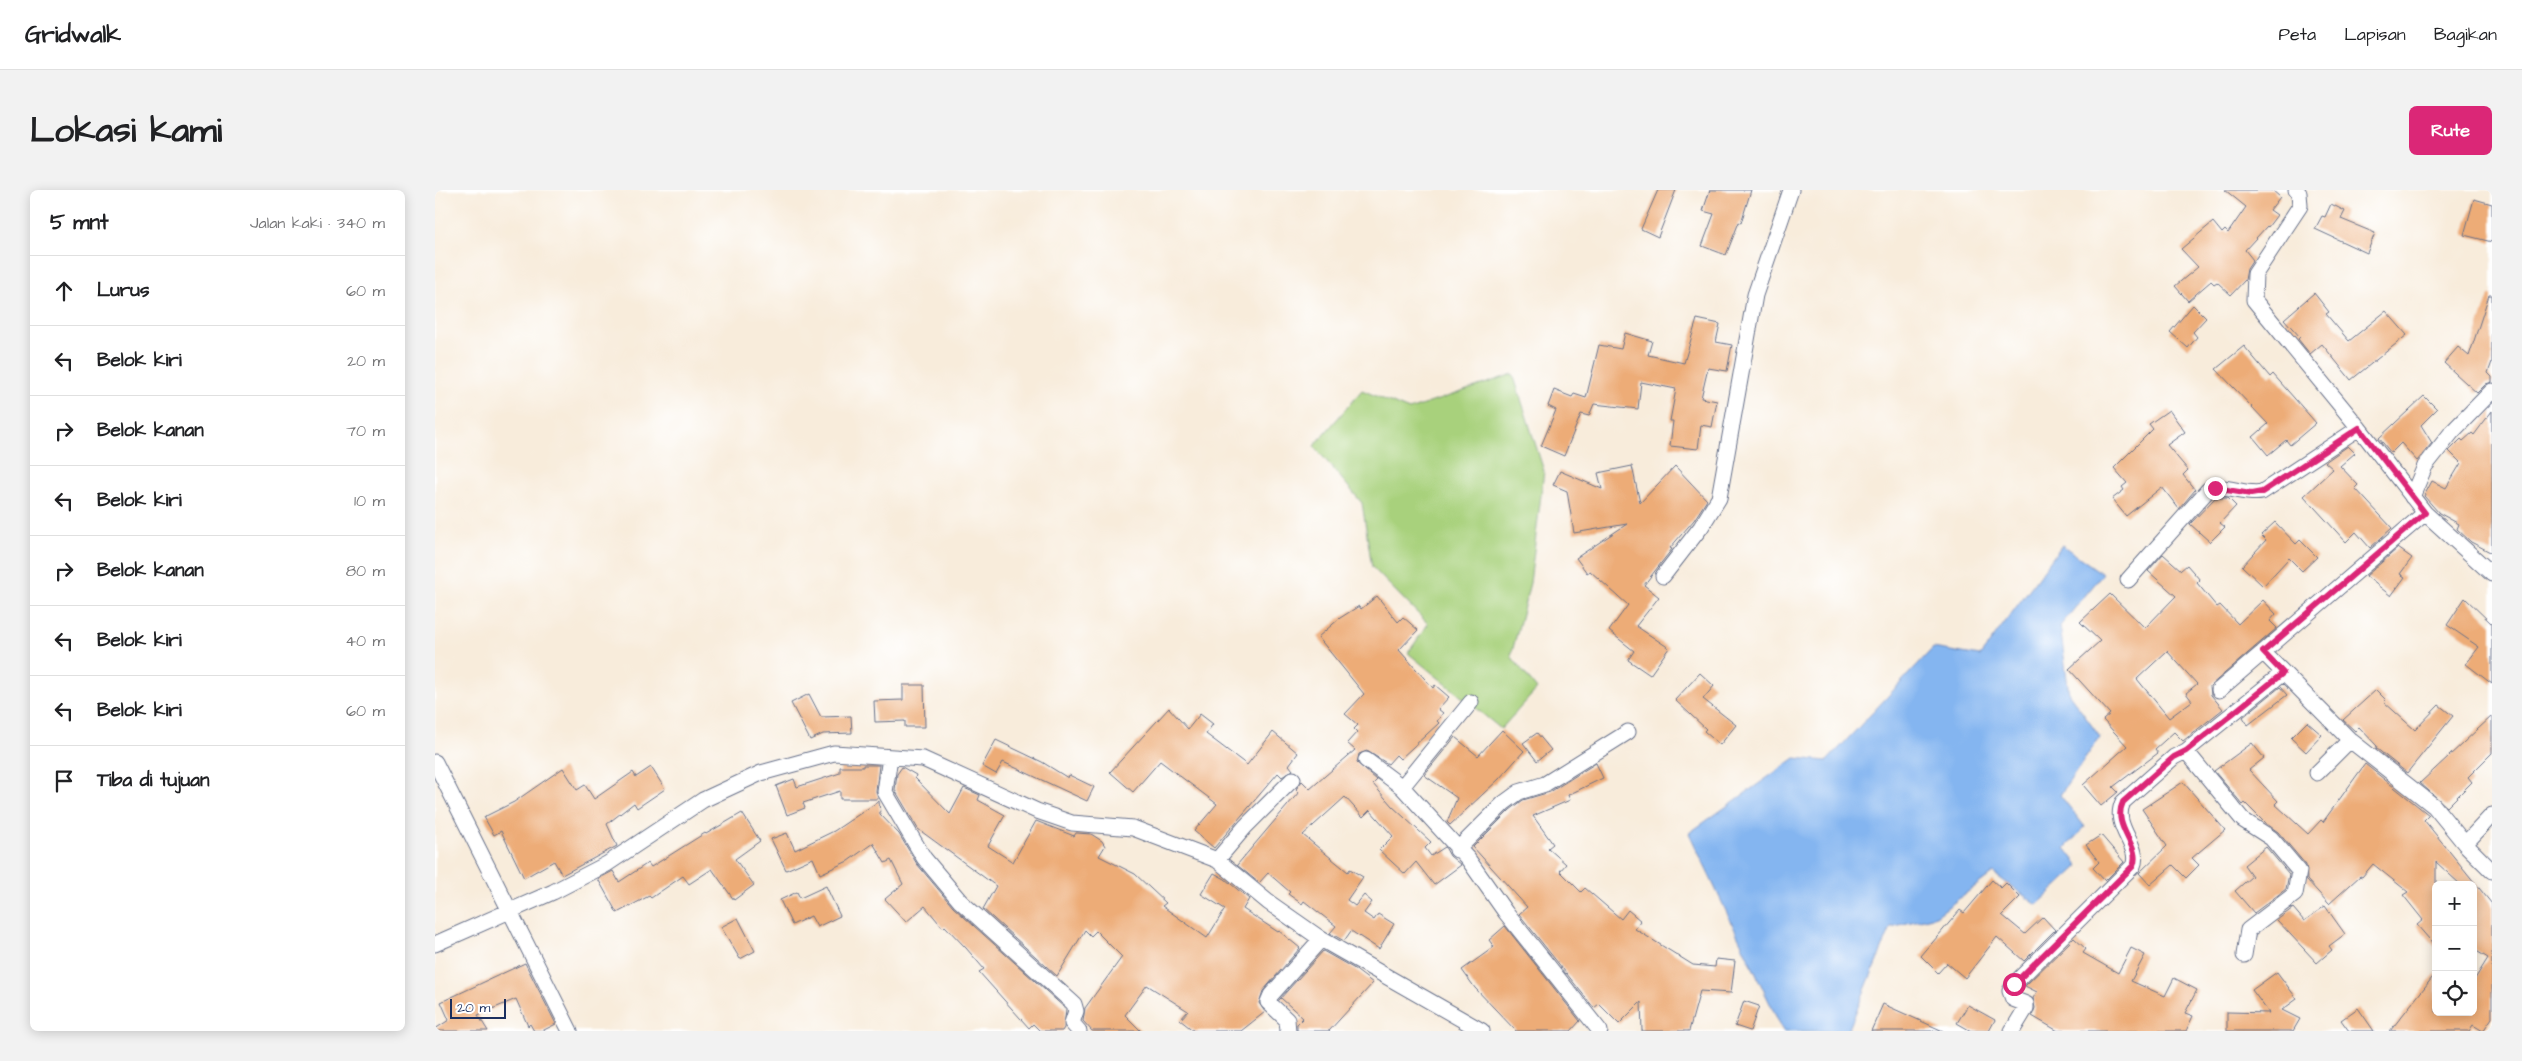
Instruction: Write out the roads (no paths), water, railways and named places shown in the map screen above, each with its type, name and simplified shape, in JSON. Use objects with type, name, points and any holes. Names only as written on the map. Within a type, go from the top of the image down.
[{"type":"street","points":[[1663,576],[1701,527],[1719,498],[1755,294],[1791,190]]},
{"type":"street","points":[[2297,190],[2300,206],[2255,274],[2254,300],[2359,428],[2425,513],[2492,574]]},
{"type":"street","points":[[2412,497],[2425,466],[2452,432],[2492,391]]},
{"type":"street","points":[[2128,580],[2208,490],[2215,488],[2251,494],[2262,492],[2359,428]]},
{"type":"street","points":[[2219,690],[2425,513]]},
{"type":"street","points":[[2263,652],[2350,740],[2433,806],[2465,844],[2492,871]]},
{"type":"street","points":[[2012,1031],[2026,1008],[2026,1004],[2013,999],[2011,991],[2014,984],[2136,861],[2118,812],[2123,802],[2174,757],[2186,751],[2283,673]]},
{"type":"street","points":[[1402,787],[1471,702]]},
{"type":"street","points":[[1457,850],[1504,803],[1519,792],[1545,784],[1628,732]]},
{"type":"street","points":[[2317,773],[2350,740]]},
{"type":"street","points":[[2186,751],[2243,820],[2271,838],[2299,871],[2295,894],[2248,930],[2243,956]]},
{"type":"street","points":[[435,944],[553,892],[607,864],[703,800],[761,772],[834,753],[923,759],[1037,811],[1071,824],[1133,828],[1217,860],[1268,902],[1321,939],[1483,1031]]},
{"type":"street","points":[[890,757],[885,792],[924,858],[959,901],[1074,1004],[1076,1011],[1071,1023],[1079,1031]]},
{"type":"street","points":[[1366,760],[1402,787],[1467,859],[1506,913],[1600,1031]]},
{"type":"street","points":[[435,762],[570,1031]]},
{"type":"street","points":[[1217,860],[1245,827],[1293,779]]},
{"type":"street","points":[[2465,844],[2492,815]]},
{"type":"street","points":[[1288,1031],[1287,1020],[1268,1002],[1271,995],[1321,939]]},
{"type":"water","points":[[2062,545],[2103,574],[2060,626],[2069,694],[2100,737],[2060,795],[2085,827],[2065,848],[2079,866],[2037,905],[1993,873],[1936,916],[1891,927],[1848,1031],[1783,1031],[1689,833],[1795,758],[1827,761],[1933,648],[1980,656]]}]
